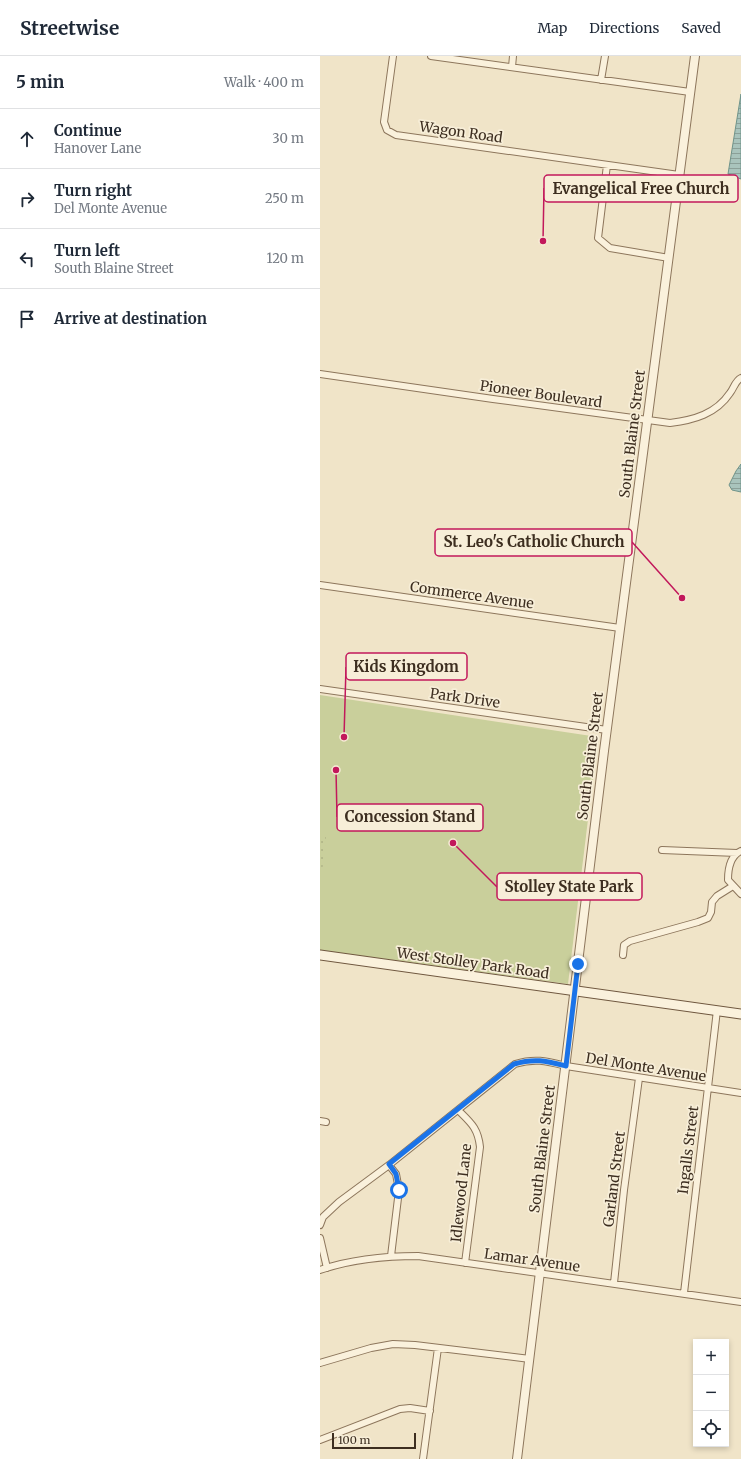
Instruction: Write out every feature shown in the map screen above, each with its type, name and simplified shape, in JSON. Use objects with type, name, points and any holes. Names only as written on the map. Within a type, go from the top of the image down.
[{"type":"main road","name":"West Stolley Park Road","points":[[320,955],[741,1014]]},
{"type":"street","name":"Wagon Road","points":[[393,56],[384,122],[387,130],[396,135],[679,175]]},
{"type":"street","points":[[430,56],[690,92]]},
{"type":"street","points":[[512,67],[513,56]]},
{"type":"street","points":[[601,80],[605,56]]},
{"type":"street","name":"South Blaine Street","points":[[517,1459],[607,730],[695,56]]},
{"type":"street","points":[[607,165],[598,238],[610,248],[668,258]]},
{"type":"street","name":"Pioneer Boulevard","points":[[320,374],[670,423],[689,421],[717,408],[730,394],[738,380],[741,378]]},
{"type":"street","name":"Commerce Avenue","points":[[320,586],[620,628]]},
{"type":"street","name":"Park Drive","points":[[320,689],[607,730]]},
{"type":"street","points":[[662,850],[724,853],[739,852]]},
{"type":"street","points":[[739,852],[731,861],[728,870],[728,880],[741,894]]},
{"type":"street","points":[[623,955],[624,945],[630,941],[708,918],[711,912],[712,902],[717,896],[733,886]]},
{"type":"street","name":"Ingalls Street","points":[[684,1293],[717,1010]]},
{"type":"street","name":"Del Monte Avenue","points":[[320,1225],[323,1217],[339,1202],[458,1110],[514,1064],[528,1060],[546,1062],[639,1078],[741,1093]]},
{"type":"street","name":"Garland Street","points":[[614,1283],[624,1190],[639,1078]]},
{"type":"street","name":"Idlewood Lane","points":[[458,1110],[473,1126],[479,1136],[480,1148],[465,1263]]},
{"type":"street","points":[[389,1164],[396,1174],[399,1190],[391,1256]]},
{"type":"street","points":[[320,1238],[327,1268]]},
{"type":"street","name":"Lamar Avenue","points":[[320,1270],[355,1261],[391,1256],[418,1256],[741,1302]]},
{"type":"street","points":[[320,1363],[371,1348],[393,1344],[415,1344],[530,1359]]},
{"type":"street","points":[[423,1459],[438,1348]]},
{"type":"street","points":[[320,1440],[400,1409],[410,1408],[430,1411]]},
{"type":"green space","points":[[320,695],[598,737],[568,984],[320,950]]},
{"type":"green space","points":[[320,837],[326,837],[322,873],[320,872]]},
{"type":"water","points":[[741,94],[741,179],[728,174]]},
{"type":"water","points":[[741,464],[741,492],[732,490],[729,485]]},
{"type":"place","name":"Evangelical Free Church","points":[[543,241]]},
{"type":"place","name":"St. Leo's Catholic Church","points":[[682,598]]},
{"type":"place","name":"Kids Kingdom","points":[[344,737]]},
{"type":"place","name":"Concession Stand","points":[[336,770]]},
{"type":"place","name":"Stolley State Park","points":[[453,843]]},
{"type":"route","points":[[399,1190],[399,1183],[396,1174],[389,1164],[514,1064],[528,1060],[566,1066],[578,964]]}]
